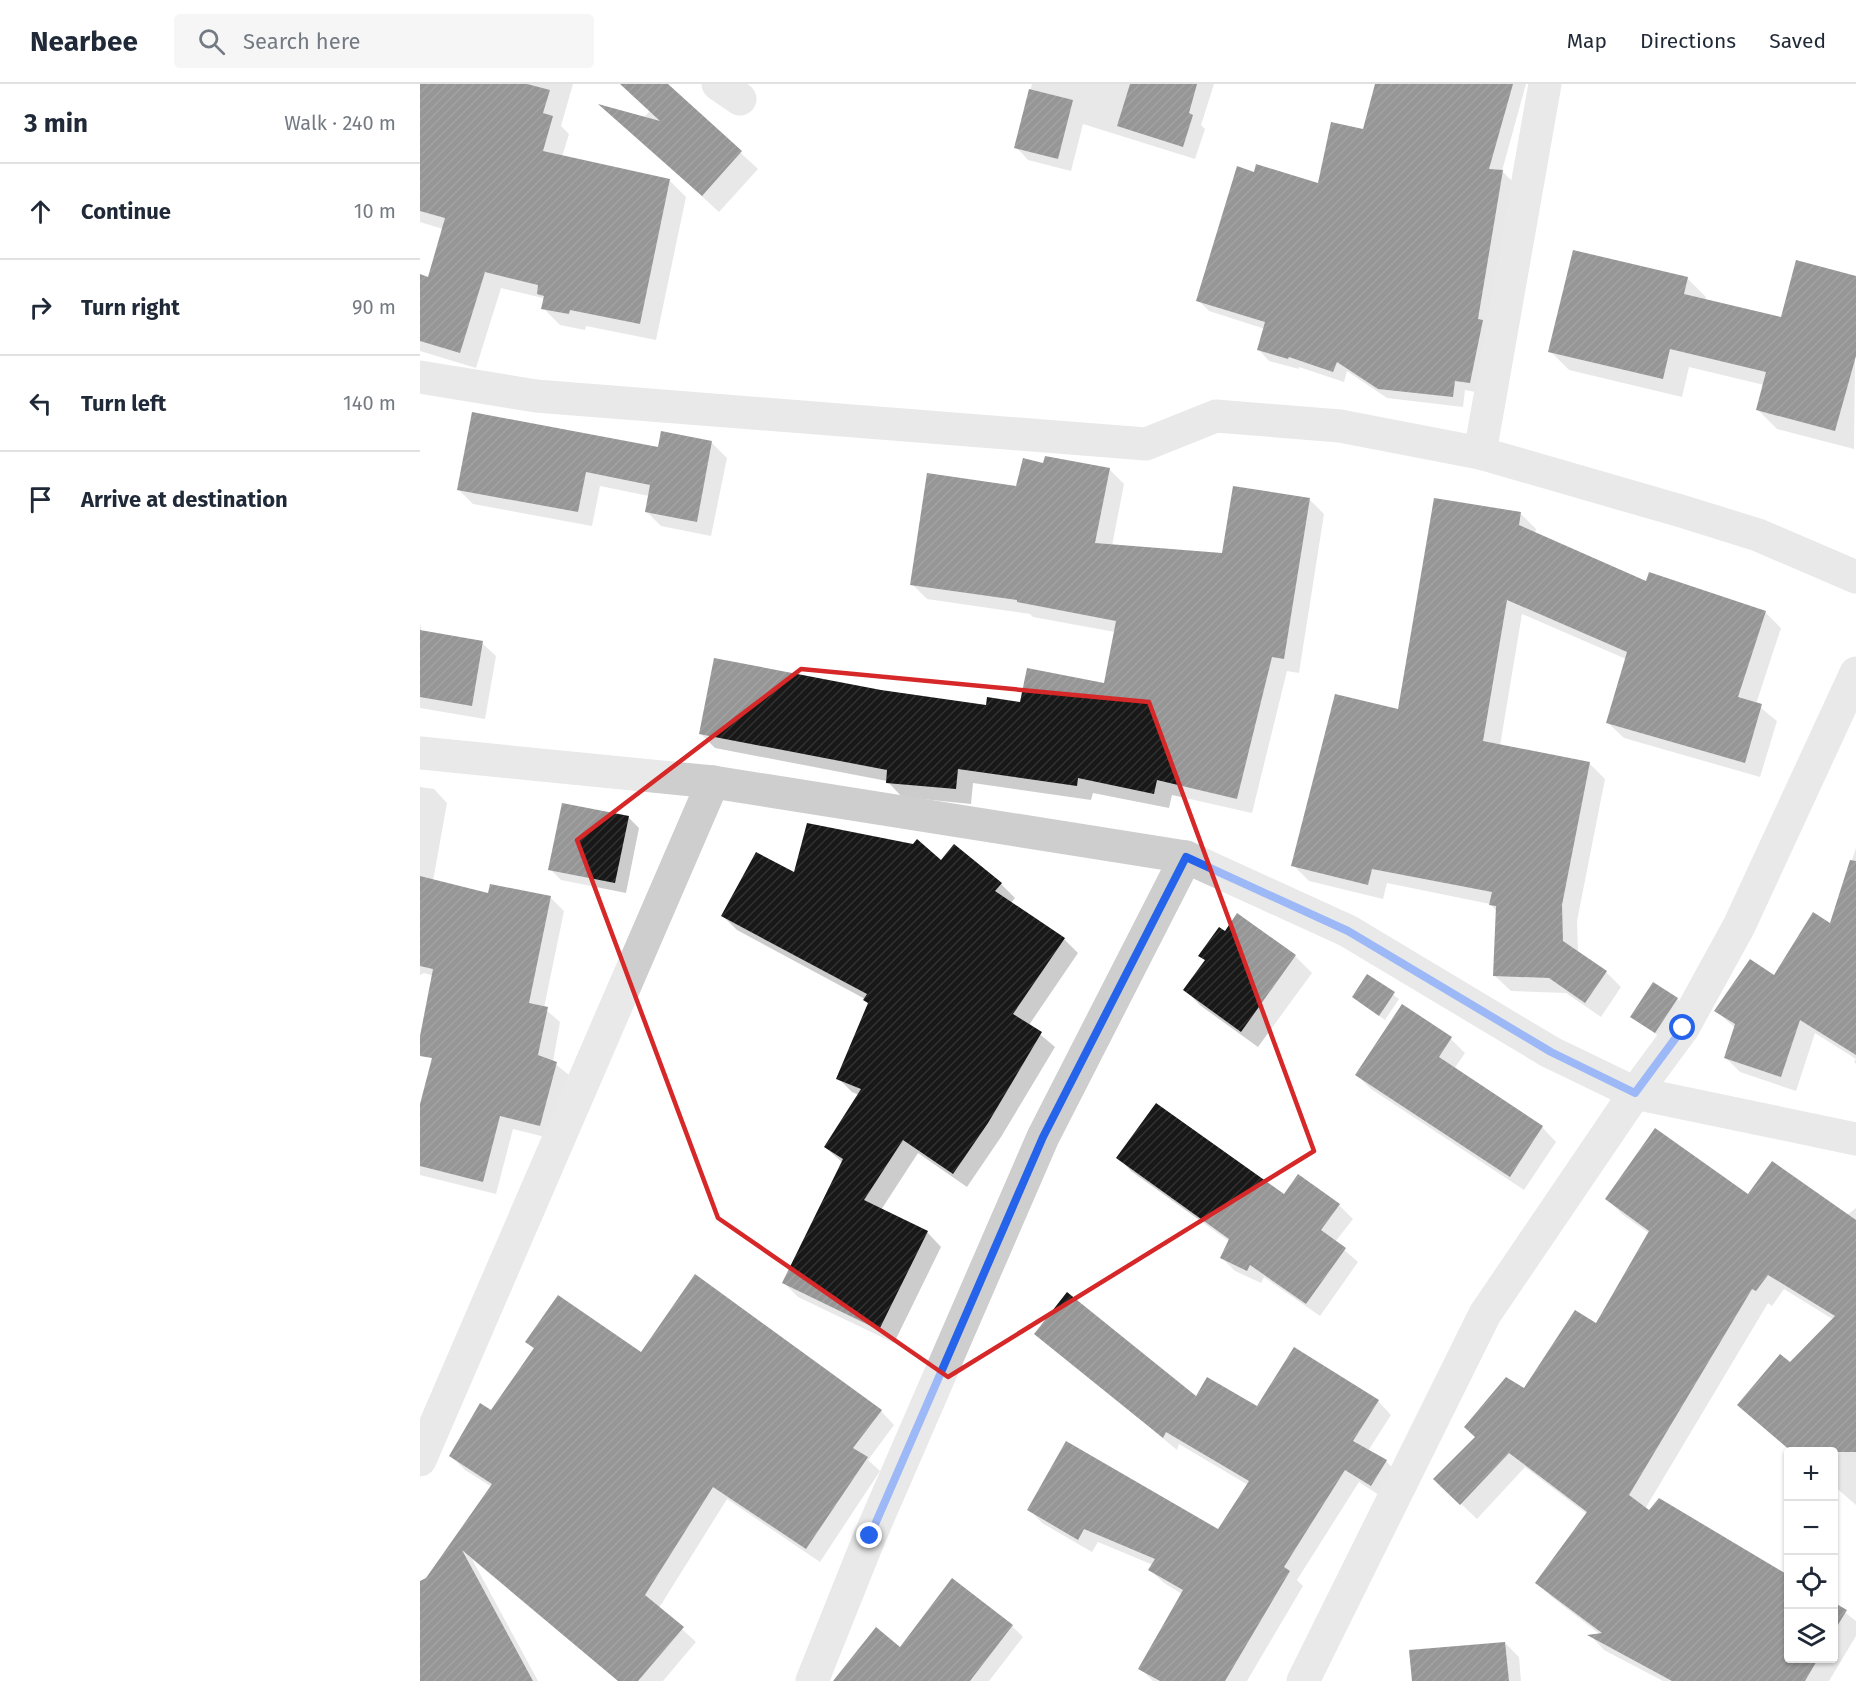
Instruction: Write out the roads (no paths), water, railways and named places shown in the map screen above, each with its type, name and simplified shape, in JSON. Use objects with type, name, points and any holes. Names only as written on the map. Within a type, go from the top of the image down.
[{"type":"street","points":[[1480,453],[1545,84]]},
{"type":"street","points":[[420,377],[536,396],[1146,444],[1216,416],[1340,426],[1480,453],[1758,535],[1856,577]]},
{"type":"street","points":[[1303,1681],[1485,1314],[1635,1093],[1683,1028],[1739,926],[1856,673]]},
{"type":"street","points":[[420,753],[713,782],[1186,857],[1348,931],[1551,1052],[1635,1093],[1856,1139]]},
{"type":"street","points":[[420,1460],[713,782]]},
{"type":"street","points":[[812,1681],[870,1536],[1043,1137],[1186,857]]}]
